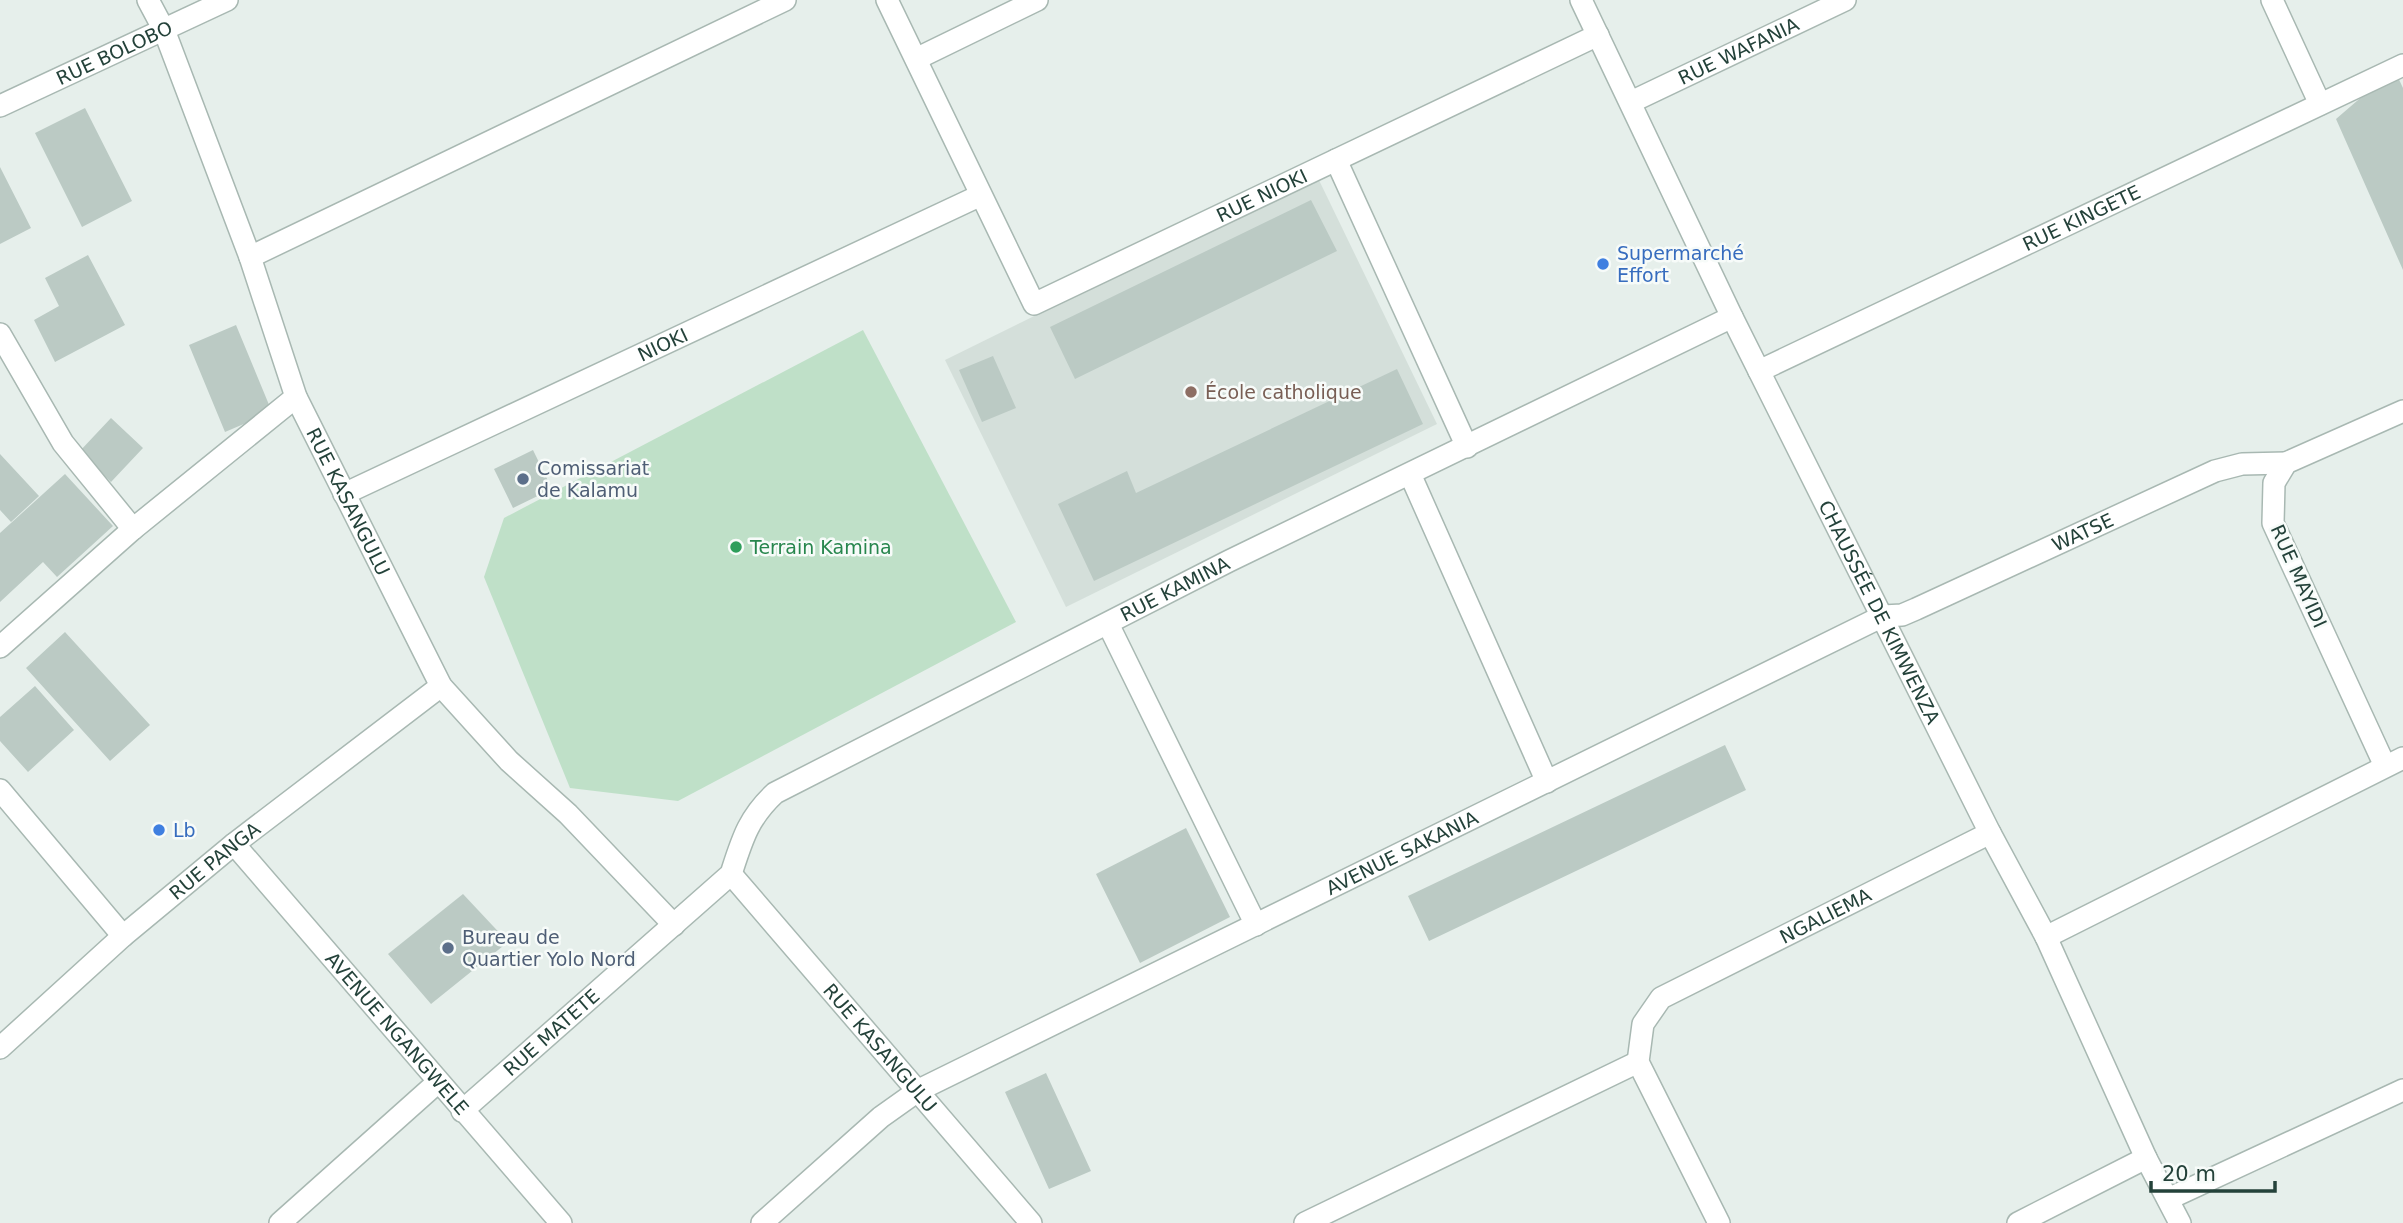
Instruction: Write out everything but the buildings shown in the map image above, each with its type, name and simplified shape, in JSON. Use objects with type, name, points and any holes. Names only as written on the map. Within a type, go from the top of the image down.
[{"type":"street","name":"RUE KASANGULU","points":[[148,0],[164,30],[250,257],[296,397],[441,687],[509,761],[568,814],[674,925]]},
{"type":"street","name":"RUE BOLOBO","points":[[0,106],[227,0]]},
{"type":"street","points":[[250,257],[785,0]]},
{"type":"street","points":[[887,0],[918,58],[979,196]]},
{"type":"street","points":[[918,58],[1037,0]]},
{"type":"street","name":"CHAUSSÉE DE KIMWENZA","points":[[1581,0],[1732,317],[1990,833],[2046,937],[2146,1158],[2180,1223]]},
{"type":"street","name":"RUE WAFANIA","points":[[1631,103],[1845,0]]},
{"type":"street","points":[[2272,0],[2320,104]]},
{"type":"street","name":"RUE NIOKI","points":[[979,196],[1034,304],[1598,34]]},
{"type":"street","name":"RUE KINGETE","points":[[1759,371],[2403,65]]},
{"type":"street","points":[[1336,160],[1466,447]]},
{"type":"street","name":"NIOKI","points":[[344,494],[979,196]]},
{"type":"street","name":"RUE KAMINA","points":[[674,925],[731,874],[747,827],[757,809],[775,793],[1108,624],[1732,317]]},
{"type":"street","points":[[0,334],[62,443],[132,528]]},
{"type":"street","points":[[0,647],[132,528],[296,397]]},
{"type":"street","points":[[2286,463],[2403,411]]},
{"type":"street","name":"WATSE","points":[[1883,616],[1902,615],[1916,609],[2216,471],[2242,464],[2286,463]]},
{"type":"street","name":"RUE MAYIDI","points":[[2286,463],[2274,483],[2273,523],[2394,762]]},
{"type":"street","points":[[1410,474],[1547,782]]},
{"type":"street","name":"AVENUE SAKANIA","points":[[762,1223],[881,1116],[919,1090],[1883,616]]},
{"type":"street","points":[[1108,624],[1256,925]]},
{"type":"street","name":"RUE PANGA","points":[[0,1048],[123,936],[234,844],[441,687]]},
{"type":"street","points":[[2046,937],[2394,762]]},
{"type":"street","points":[[0,790],[123,936]]},
{"type":"street","name":"NGALIEMA","points":[[1638,1062],[1643,1024],[1661,998],[1990,833]]},
{"type":"street","name":"AVENUE NGANGWELE","points":[[234,844],[561,1223]]},
{"type":"street","name":"RUE KASANGULU","points":[[731,874],[1031,1223]]},
{"type":"street","name":"RUE MATETE","points":[[462,1111],[674,925]]},
{"type":"street","points":[[1305,1223],[1638,1062],[1718,1223]]},
{"type":"street","points":[[279,1223],[438,1082]]},
{"type":"street","points":[[2168,1199],[2403,1090]]},
{"type":"street","points":[[2018,1223],[2146,1158]]},
{"type":"shaded area","name":"École catholique","points":[[1317,176],[1437,424],[1066,607],[945,360]]},
{"type":"green space","name":"Terrain Kamina","points":[[863,330],[1016,622],[678,801],[570,788],[484,577],[504,518]]},
{"type":"place","name":"Supermarché Effort","points":[[1603,264]]},
{"type":"place","name":"École catholique","points":[[1191,392]]},
{"type":"place","name":"Comissariat de Kalamu","points":[[523,479]]},
{"type":"place","name":"Terrain Kamina","points":[[736,547]]},
{"type":"place","name":"Lb","points":[[159,830]]},
{"type":"place","name":"Bureau de Quartier Yolo Nord","points":[[448,948]]}]
